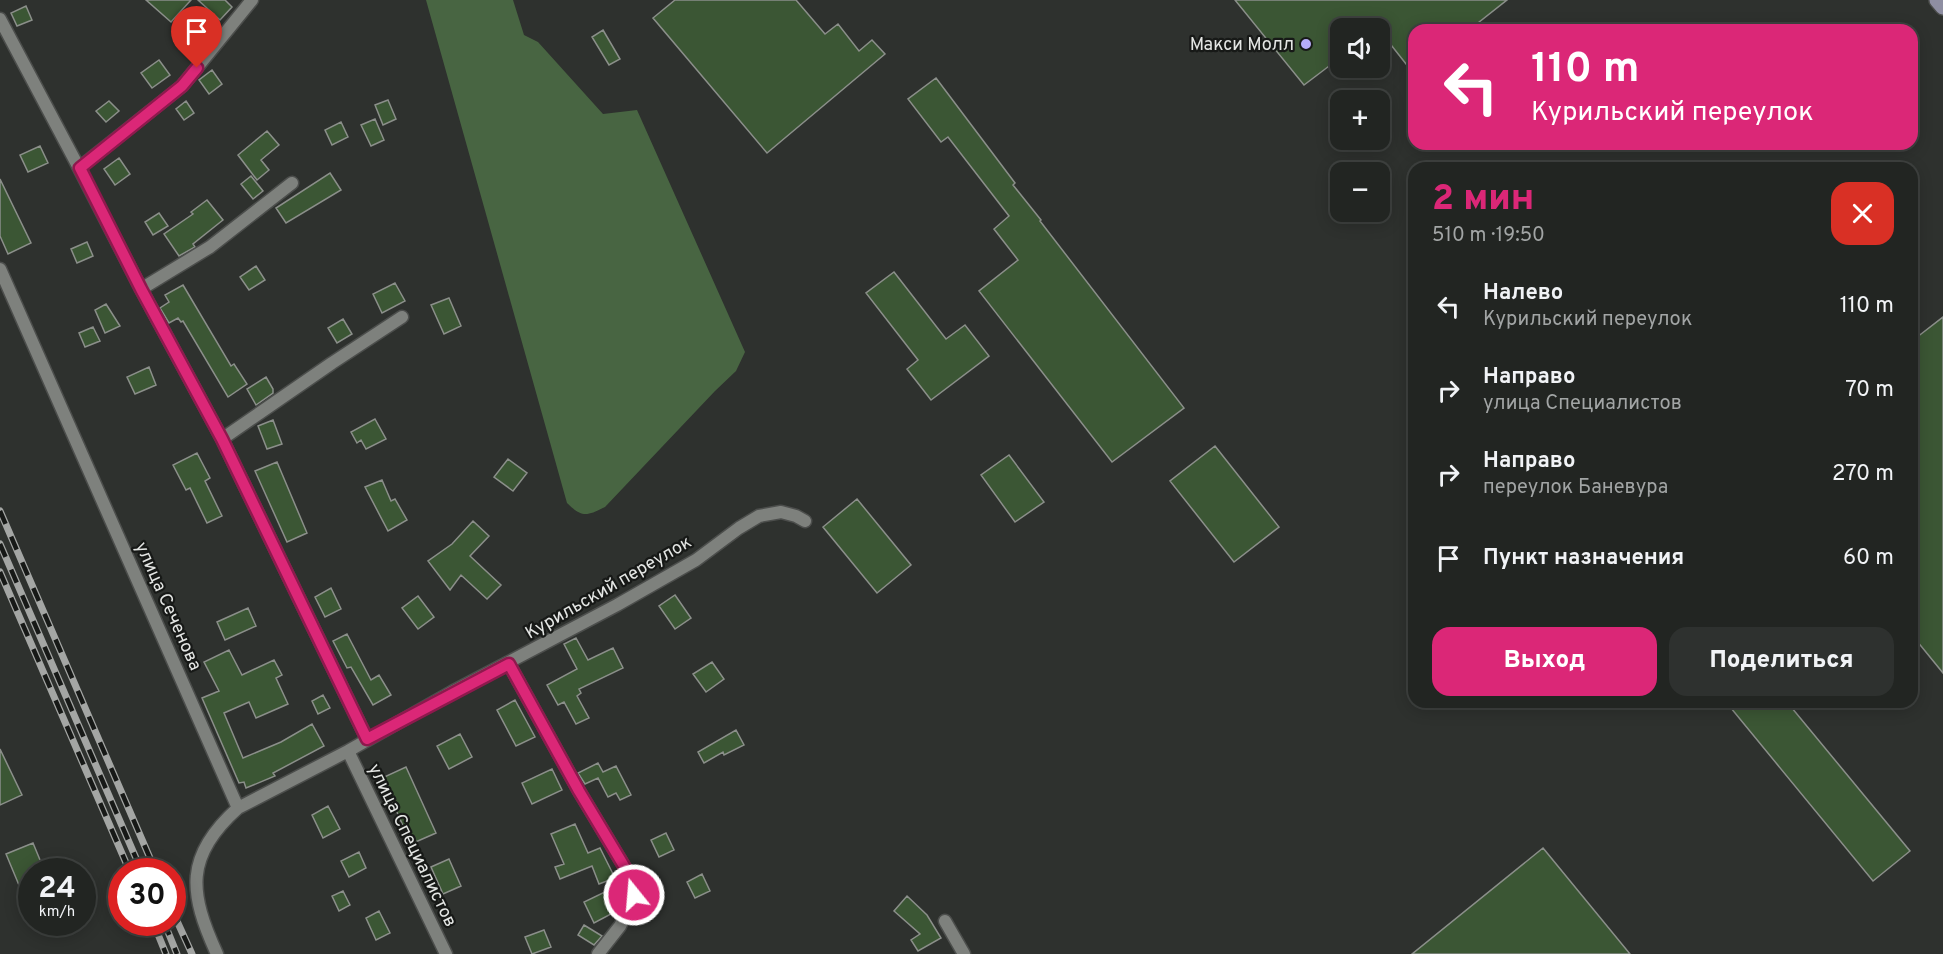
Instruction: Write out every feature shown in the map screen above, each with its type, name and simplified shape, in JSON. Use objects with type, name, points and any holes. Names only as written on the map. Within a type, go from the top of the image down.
[{"type":"main road","points":[[1937,0],[1943,7]]},
{"type":"street","points":[[80,168],[182,86],[252,0]]},
{"type":"street","name":"улица Специалистов","points":[[0,19],[222,439],[367,739]]},
{"type":"street","points":[[141,289],[210,247],[292,183]]},
{"type":"street","name":"улица Сеченова","points":[[0,268],[238,808]]},
{"type":"street","points":[[222,439],[402,318]]},
{"type":"street","name":"Курильский переулок","points":[[238,808],[509,664],[696,560],[759,516],[781,513],[796,516],[805,521]]},
{"type":"street","points":[[509,664],[579,791],[630,876],[634,895],[632,904],[620,926],[598,954]]},
{"type":"street","name":"улица Специалистов","points":[[348,751],[446,954]]},
{"type":"street","points":[[217,954],[196,897],[197,865],[211,837],[238,808]]},
{"type":"street","points":[[945,921],[964,954]]},
{"type":"green space","points":[[426,0],[513,0],[524,35],[538,42],[603,114],[637,110],[745,352],[736,371],[605,507],[589,514],[577,511],[567,503]]},
{"type":"building","points":[[146,0],[191,0],[171,22]]},
{"type":"building","points":[[198,0],[225,0],[232,7],[220,20]]},
{"type":"building","points":[[675,0],[796,0],[825,34],[838,24],[859,51],[872,40],[885,54],[767,153],[653,18]]},
{"type":"building","name":"Макси Молл","points":[[1235,0],[1507,0],[1477,24],[1408,24],[1408,66],[1390,44],[1390,18],[1330,18],[1330,65],[1304,85]]},
{"type":"building","points":[[26,6],[32,20],[17,26],[11,13]]},
{"type":"building","points":[[603,30],[620,59],[609,65],[592,37]]},
{"type":"building","points":[[159,60],[170,75],[152,88],[141,73]]},
{"type":"building","points":[[212,70],[222,84],[209,94],[199,80]]},
{"type":"building","points":[[936,78],[1015,183],[1013,185],[1040,221],[1184,408],[1112,462],[979,291],[1018,260],[994,229],[1009,216],[948,137],[941,142],[908,99]]},
{"type":"building","points":[[388,100],[396,119],[383,125],[375,105]]},
{"type":"building","points":[[109,101],[119,111],[106,122],[96,111]]},
{"type":"building","points":[[186,101],[194,113],[184,120],[176,109]]},
{"type":"building","points":[[375,119],[384,140],[371,146],[361,125]]},
{"type":"building","points":[[341,122],[348,137],[332,145],[325,130]]},
{"type":"building","points":[[267,131],[279,145],[261,160],[269,170],[257,180],[238,155]]},
{"type":"building","points":[[40,146],[48,163],[28,172],[20,155]]},
{"type":"building","points":[[119,158],[130,174],[115,185],[104,169]]},
{"type":"building","points":[[330,173],[341,190],[286,223],[276,208]]},
{"type":"building","points":[[251,176],[263,191],[253,199],[241,184]]},
{"type":"building","points":[[0,179],[31,243],[8,254],[0,236]]},
{"type":"building","points":[[207,200],[223,220],[193,244],[195,247],[179,256],[164,234],[193,214],[191,212]]},
{"type":"building","points":[[159,213],[168,226],[153,235],[145,222]]},
{"type":"building","points":[[87,242],[93,256],[77,263],[71,249]]},
{"type":"building","points":[[256,266],[265,280],[249,290],[240,277]]},
{"type":"building","points":[[894,272],[946,339],[965,325],[989,356],[931,400],[907,369],[918,360],[866,293]]},
{"type":"building","points":[[395,283],[405,301],[382,313],[373,294]]},
{"type":"building","points":[[183,285],[231,366],[234,364],[247,384],[228,397],[183,321],[181,322],[178,318],[169,323],[160,308],[169,302],[165,295]]},
{"type":"building","points":[[449,298],[461,326],[444,334],[431,305]]},
{"type":"building","points":[[106,304],[120,326],[105,333],[95,310]]},
{"type":"building","points":[[1943,317],[1943,673],[1918,642],[1918,336]]},
{"type":"building","points":[[343,319],[352,334],[337,343],[328,328]]},
{"type":"building","points":[[93,327],[100,341],[85,347],[79,333]]},
{"type":"building","points":[[149,367],[156,385],[135,394],[127,377]]},
{"type":"building","points":[[266,377],[273,393],[256,405],[247,389]]},
{"type":"building","points":[[375,419],[386,439],[366,449],[361,440],[357,443],[351,432]]},
{"type":"building","points":[[273,420],[282,444],[267,449],[258,426]]},
{"type":"building","points":[[1215,446],[1279,527],[1234,562],[1170,481]]},
{"type":"building","points":[[197,453],[210,478],[205,481],[222,516],[207,523],[190,488],[186,490],[173,465]]},
{"type":"building","points":[[1009,455],[1044,502],[1015,522],[981,475]]},
{"type":"building","points":[[508,459],[527,473],[513,491],[494,477]]},
{"type":"building","points":[[277,462],[307,533],[287,542],[255,471]]},
{"type":"building","points":[[382,480],[391,501],[395,499],[407,520],[388,531],[365,487]]},
{"type":"building","points":[[857,499],[911,565],[877,593],[823,527]]},
{"type":"building","points":[[473,521],[489,536],[470,556],[501,585],[487,599],[461,575],[450,590],[428,561],[452,544]]},
{"type":"building","points":[[331,588],[341,609],[325,617],[315,597]]},
{"type":"building","points":[[675,595],[691,618],[675,629],[659,606]]},
{"type":"building","points":[[418,596],[434,617],[418,629],[402,608]]},
{"type":"building","points":[[248,608],[256,626],[225,640],[217,622]]},
{"type":"building","points":[[347,634],[371,680],[379,675],[391,695],[373,705],[351,667],[347,668],[333,641]]},
{"type":"building","points":[[576,638],[588,660],[613,648],[623,668],[579,689],[581,693],[577,696],[589,718],[576,724],[564,702],[558,705],[547,685],[577,669],[564,644]]},
{"type":"building","points":[[229,650],[242,675],[274,660],[282,675],[276,678],[288,704],[256,718],[249,702],[224,713],[243,758],[281,742],[312,724],[324,746],[273,773],[275,776],[246,788],[244,782],[239,783],[202,698],[219,691],[204,662]]},
{"type":"building","points":[[712,662],[724,679],[706,692],[693,674]]},
{"type":"building","points":[[323,695],[330,708],[318,714],[312,701]]},
{"type":"building","points":[[515,700],[535,737],[516,746],[497,710]]},
{"type":"building","points":[[1731,708],[1792,708],[1910,851],[1873,881]]},
{"type":"building","points":[[736,730],[744,745],[724,755],[723,752],[704,763],[698,752]]},
{"type":"building","points":[[460,734],[472,757],[449,769],[437,746]]},
{"type":"building","points":[[0,749],[22,795],[0,805]]},
{"type":"building","points":[[598,763],[603,772],[616,766],[631,795],[620,800],[616,793],[608,797],[598,778],[585,784],[578,773]]},
{"type":"building","points":[[406,767],[436,833],[411,844],[382,778]]},
{"type":"building","points":[[552,769],[562,790],[532,804],[522,783]]},
{"type":"building","points":[[328,806],[340,829],[323,838],[312,815]]},
{"type":"building","points":[[575,824],[588,853],[600,848],[615,878],[599,884],[592,866],[560,879],[555,867],[564,864],[551,834]]},
{"type":"building","points":[[666,833],[674,850],[659,857],[651,840]]},
{"type":"building","points":[[33,843],[39,858],[18,858],[18,883],[6,854]]},
{"type":"building","points":[[1543,848],[1630,954],[1412,954]]},
{"type":"building","points":[[359,852],[366,868],[349,877],[341,861]]},
{"type":"building","points":[[449,859],[461,886],[443,894],[431,867]]},
{"type":"building","points":[[702,874],[710,891],[695,898],[687,882]]},
{"type":"building","points":[[611,889],[619,905],[609,911],[611,914],[594,923],[584,902]]},
{"type":"building","points":[[343,891],[350,905],[339,911],[332,896]]},
{"type":"building","points":[[907,896],[927,915],[941,938],[918,951],[911,940],[920,934],[894,911]]},
{"type":"building","points":[[379,911],[390,933],[376,940],[366,918]]},
{"type":"building","points":[[584,925],[602,936],[594,945],[578,935]]},
{"type":"building","points":[[544,930],[551,947],[532,954],[525,937]]},
{"type":"railway","points":[[0,511],[150,858]]},
{"type":"railway","points":[[0,544],[136,858]]},
{"type":"railway","points":[[0,572],[124,858]]},
{"type":"railway","points":[[159,936],[166,954]]},
{"type":"railway","points":[[170,936],[177,954]]},
{"type":"railway","points":[[184,936],[192,954]]},
{"type":"place","name":"Макси Молл","points":[[1306,44]]},
{"type":"route","points":[[197,68],[182,86],[80,168],[141,289],[222,439],[367,739],[452,692],[509,664],[579,791],[630,876],[634,895]]}]
